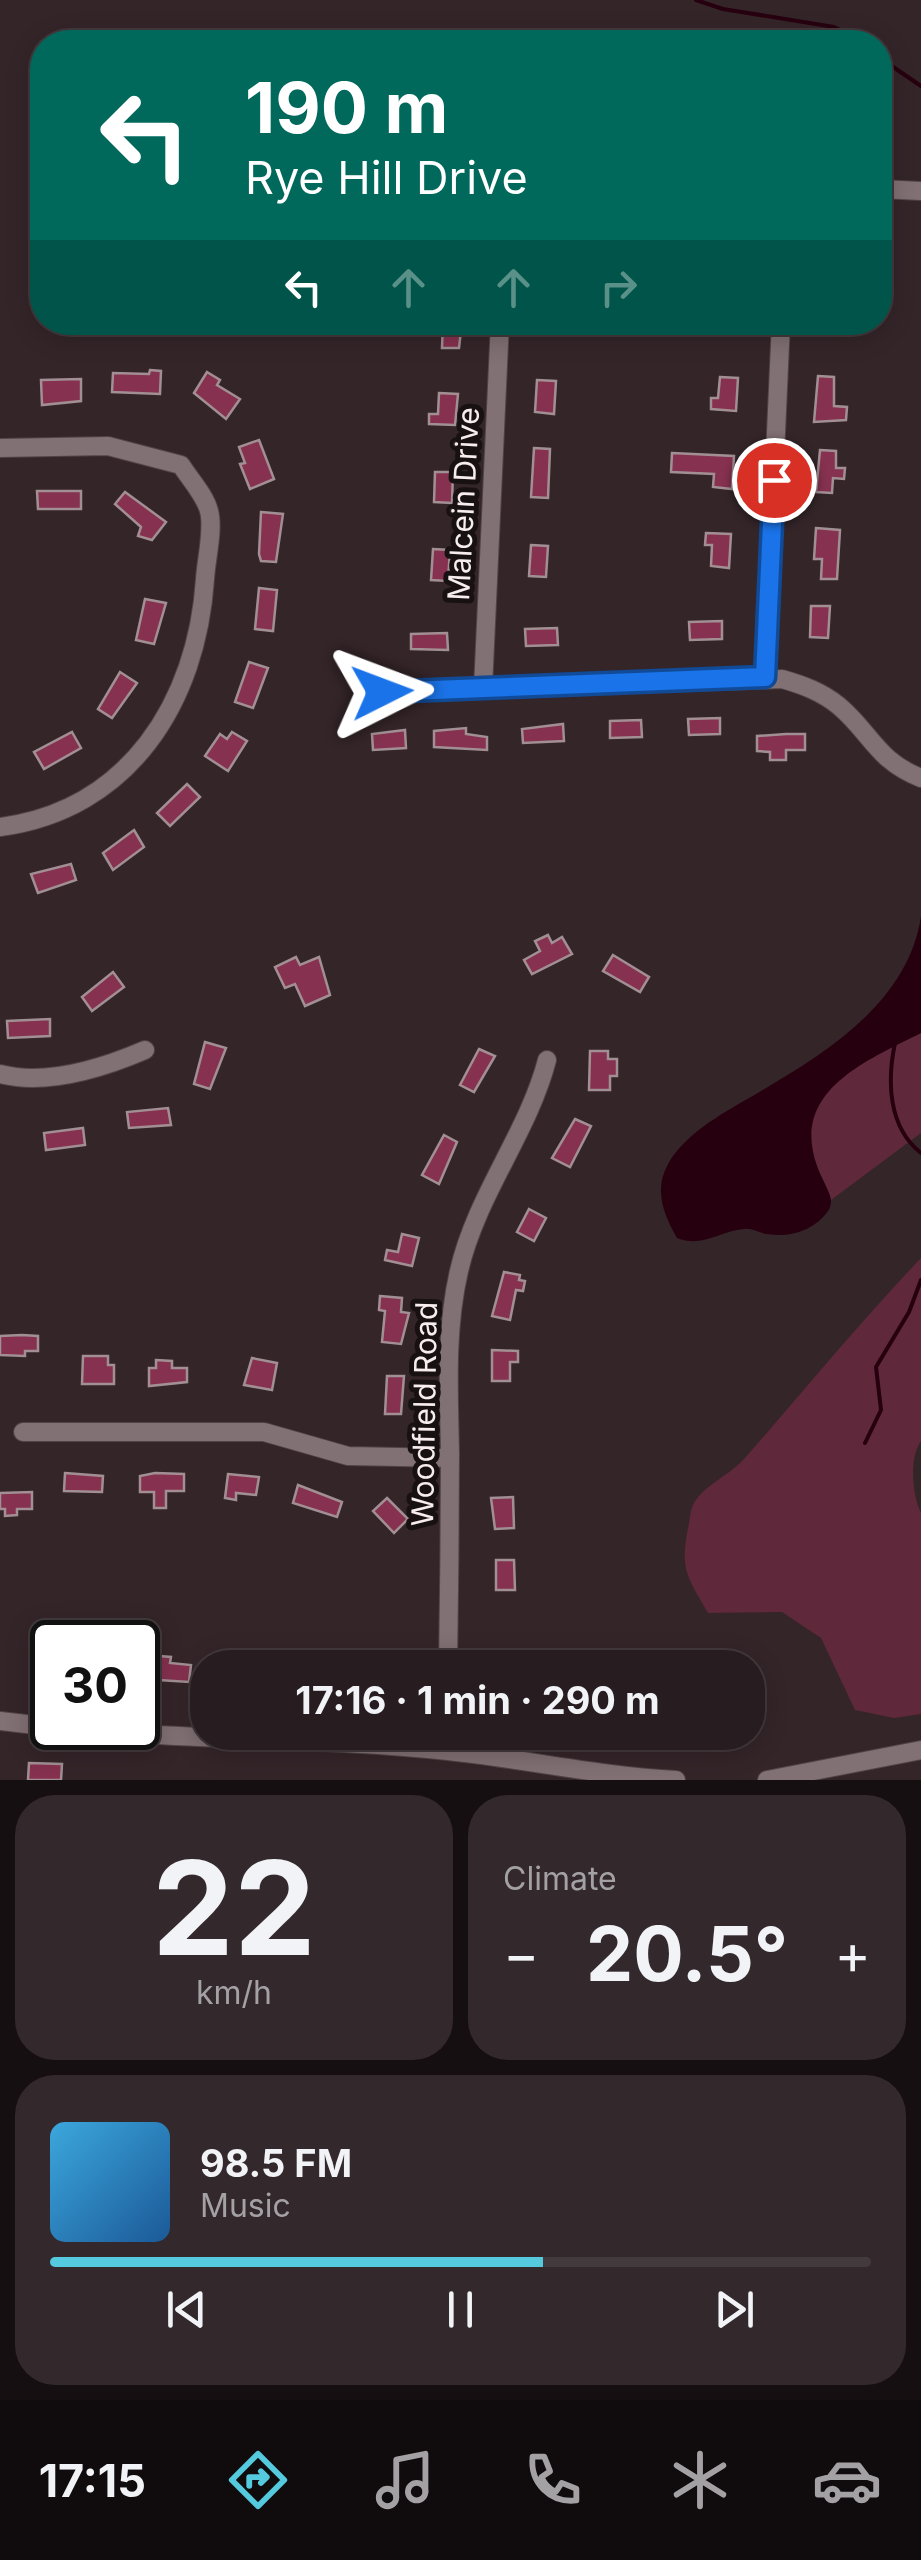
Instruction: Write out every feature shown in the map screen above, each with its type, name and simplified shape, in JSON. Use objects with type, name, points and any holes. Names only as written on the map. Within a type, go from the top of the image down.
[{"type":"street","points":[[892,190],[921,191]]},
{"type":"street","name":"Malcein Drive","points":[[483,688],[499,335]]},
{"type":"street","points":[[765,677],[779,335]]},
{"type":"street","points":[[0,448],[108,446],[181,465],[210,512],[202,620],[181,692],[150,744],[101,790],[36,822],[0,827]]},
{"type":"street","points":[[382,692],[782,679],[823,694],[841,707],[883,756],[921,778]]},
{"type":"street","points":[[0,1074],[20,1080],[106,1066],[145,1050]]},
{"type":"street","name":"Woodfield Road","points":[[448,1650],[450,1327],[460,1268],[482,1204],[541,1082],[547,1060]]},
{"type":"street","points":[[23,1432],[264,1432],[348,1456],[450,1458]]},
{"type":"street","points":[[0,1721],[30,1724]]},
{"type":"street","points":[[160,1738],[190,1739]]},
{"type":"street","points":[[496,1750],[676,1780]]},
{"type":"street","points":[[767,1780],[921,1750]]},
{"type":"shaded area","points":[[921,916],[921,1033],[873,1058],[832,1088],[819,1106],[812,1127],[813,1153],[831,1200],[828,1211],[816,1224],[792,1234],[747,1229],[703,1240],[677,1238],[661,1194],[663,1175],[674,1155],[703,1127],[804,1064],[857,1025],[899,976],[913,948]]},
{"type":"shaded area","points":[[921,1033],[921,1133],[831,1200],[812,1149],[812,1126],[818,1107],[844,1076]]},
{"type":"shaded area","points":[[921,1258],[921,1441],[913,1476],[921,1513],[921,1714],[894,1718],[855,1710],[821,1638],[782,1612],[708,1613],[690,1581],[685,1554],[691,1510],[697,1498],[744,1459]]},
{"type":"building","points":[[442,335],[460,335],[459,348],[442,348]]},
{"type":"building","points":[[150,370],[161,371],[160,394],[112,392],[113,373],[149,374]]},
{"type":"building","points":[[207,372],[220,380],[217,385],[240,399],[226,419],[194,393]]},
{"type":"building","points":[[818,376],[834,377],[834,406],[847,407],[846,420],[814,422]]},
{"type":"building","points":[[720,377],[738,378],[736,411],[711,409],[711,398],[718,398]]},
{"type":"building","points":[[81,379],[81,401],[42,405],[41,380]]},
{"type":"building","points":[[537,380],[556,381],[554,414],[535,412]]},
{"type":"building","points":[[439,393],[458,394],[455,425],[429,424],[429,414],[438,414]]},
{"type":"building","points":[[259,440],[274,479],[250,489],[240,464],[245,463],[239,447]]},
{"type":"building","points":[[534,448],[550,449],[548,498],[531,497]]},
{"type":"building","points":[[820,450],[836,451],[836,468],[845,468],[844,479],[833,478],[832,493],[816,492]]},
{"type":"building","points":[[672,453],[734,456],[732,489],[713,487],[714,474],[671,472]]},
{"type":"building","points":[[435,472],[453,472],[452,503],[434,502]]},
{"type":"building","points":[[37,491],[81,491],[81,509],[38,509]]},
{"type":"building","points":[[125,492],[166,522],[152,540],[138,536],[141,527],[115,504]]},
{"type":"building","points":[[261,512],[283,514],[276,562],[261,561]]},
{"type":"building","points":[[816,528],[840,530],[837,579],[821,579],[822,559],[814,559]]},
{"type":"building","points":[[706,533],[731,534],[729,568],[711,566],[712,545],[705,545]]},
{"type":"building","points":[[531,545],[548,546],[546,577],[529,576]]},
{"type":"building","points":[[433,549],[450,550],[448,581],[431,580]]},
{"type":"building","points":[[259,588],[277,590],[273,631],[255,629]]},
{"type":"building","points":[[145,599],[166,603],[154,644],[136,640]]},
{"type":"building","points":[[811,606],[830,606],[828,638],[810,637]]},
{"type":"building","points":[[722,621],[722,639],[690,640],[689,622]]},
{"type":"building","points":[[557,628],[558,645],[526,646],[525,629]]},
{"type":"building","points":[[447,633],[448,650],[411,649],[411,634]]},
{"type":"building","points":[[249,662],[268,668],[253,708],[235,702]]},
{"type":"building","points":[[120,672],[137,683],[112,718],[98,709]]},
{"type":"building","points":[[720,718],[720,734],[689,735],[688,719]]},
{"type":"building","points":[[641,720],[642,737],[610,738],[610,721]]},
{"type":"building","points":[[563,724],[564,741],[523,743],[522,729]]},
{"type":"building","points":[[466,728],[466,734],[487,737],[487,750],[434,747],[434,731]]},
{"type":"building","points":[[405,730],[406,748],[373,750],[372,734]]},
{"type":"building","points":[[72,732],[81,748],[44,769],[34,752]]},
{"type":"building","points":[[232,732],[247,741],[228,771],[205,756],[220,734],[227,739]]},
{"type":"building","points":[[805,734],[805,750],[786,750],[786,760],[770,760],[770,752],[757,751],[757,736]]},
{"type":"building","points":[[187,784],[200,797],[170,826],[157,813]]},
{"type":"building","points":[[134,830],[144,847],[113,870],[103,853]]},
{"type":"building","points":[[71,864],[76,880],[38,893],[31,874]]},
{"type":"building","points":[[548,935],[552,943],[562,937],[572,954],[532,974],[524,960],[540,951],[535,941]]},
{"type":"building","points":[[613,955],[649,977],[640,992],[603,971]]},
{"type":"building","points":[[296,957],[300,965],[319,957],[330,995],[305,1006],[295,984],[285,988],[275,967]]},
{"type":"building","points":[[113,972],[124,987],[92,1011],[82,997]]},
{"type":"building","points":[[50,1019],[50,1036],[8,1038],[7,1021]]},
{"type":"building","points":[[205,1042],[226,1048],[210,1089],[194,1084]]},
{"type":"building","points":[[479,1049],[495,1056],[474,1092],[460,1085]]},
{"type":"building","points":[[590,1051],[608,1051],[608,1059],[617,1059],[617,1076],[610,1076],[610,1090],[589,1090]]},
{"type":"building","points":[[168,1108],[171,1125],[129,1128],[127,1112]]},
{"type":"building","points":[[575,1119],[591,1126],[570,1167],[552,1158]]},
{"type":"building","points":[[83,1128],[85,1145],[46,1150],[44,1133]]},
{"type":"building","points":[[444,1135],[457,1142],[439,1184],[422,1175]]},
{"type":"building","points":[[529,1209],[546,1218],[534,1241],[517,1232]]},
{"type":"building","points":[[402,1234],[419,1238],[412,1266],[385,1260],[387,1250],[398,1252]]},
{"type":"building","points":[[504,1272],[520,1275],[519,1280],[525,1281],[523,1291],[516,1290],[510,1320],[492,1316]]},
{"type":"building","points":[[380,1296],[402,1298],[401,1312],[409,1313],[401,1344],[382,1342],[385,1311],[379,1310]]},
{"type":"building","points":[[0,1336],[38,1336],[38,1351],[25,1351],[25,1356],[0,1355]]},
{"type":"building","points":[[492,1350],[518,1351],[518,1362],[510,1362],[510,1381],[492,1381]]},
{"type":"building","points":[[83,1356],[108,1356],[108,1365],[114,1365],[114,1384],[82,1384]]},
{"type":"building","points":[[252,1358],[277,1363],[272,1390],[244,1385]]},
{"type":"building","points":[[156,1360],[172,1361],[172,1368],[187,1368],[187,1382],[149,1386],[149,1368],[156,1368]]},
{"type":"building","points":[[387,1376],[404,1376],[401,1414],[385,1414]]},
{"type":"building","points":[[65,1473],[103,1476],[102,1492],[64,1491]]},
{"type":"building","points":[[184,1474],[184,1491],[166,1491],[166,1508],[154,1508],[154,1492],[140,1492],[140,1476]]},
{"type":"building","points":[[228,1474],[259,1477],[256,1495],[236,1493],[236,1500],[225,1498]]},
{"type":"building","points":[[298,1485],[342,1502],[337,1517],[293,1503]]},
{"type":"building","points":[[32,1492],[32,1509],[17,1509],[17,1515],[5,1516],[5,1509],[0,1509],[0,1493]]},
{"type":"building","points":[[513,1497],[514,1528],[495,1529],[491,1498]]},
{"type":"building","points":[[387,1498],[408,1519],[394,1533],[373,1511]]},
{"type":"building","points":[[496,1560],[514,1560],[515,1590],[496,1590]]},
{"type":"building","points":[[160,1656],[171,1657],[170,1663],[190,1665],[189,1682],[160,1680]]},
{"type":"building","points":[[29,1763],[62,1764],[61,1780],[28,1780]]},
{"type":"waterway","points":[[696,0],[723,9],[840,30]]},
{"type":"waterway","points":[[892,66],[921,86]]},
{"type":"waterway","points":[[895,1043],[891,1088],[896,1117],[921,1153]]},
{"type":"waterway","points":[[865,1443],[881,1410],[876,1367],[909,1312],[921,1280]]},
{"type":"route","points":[[382,692],[765,677],[774,480]]}]
